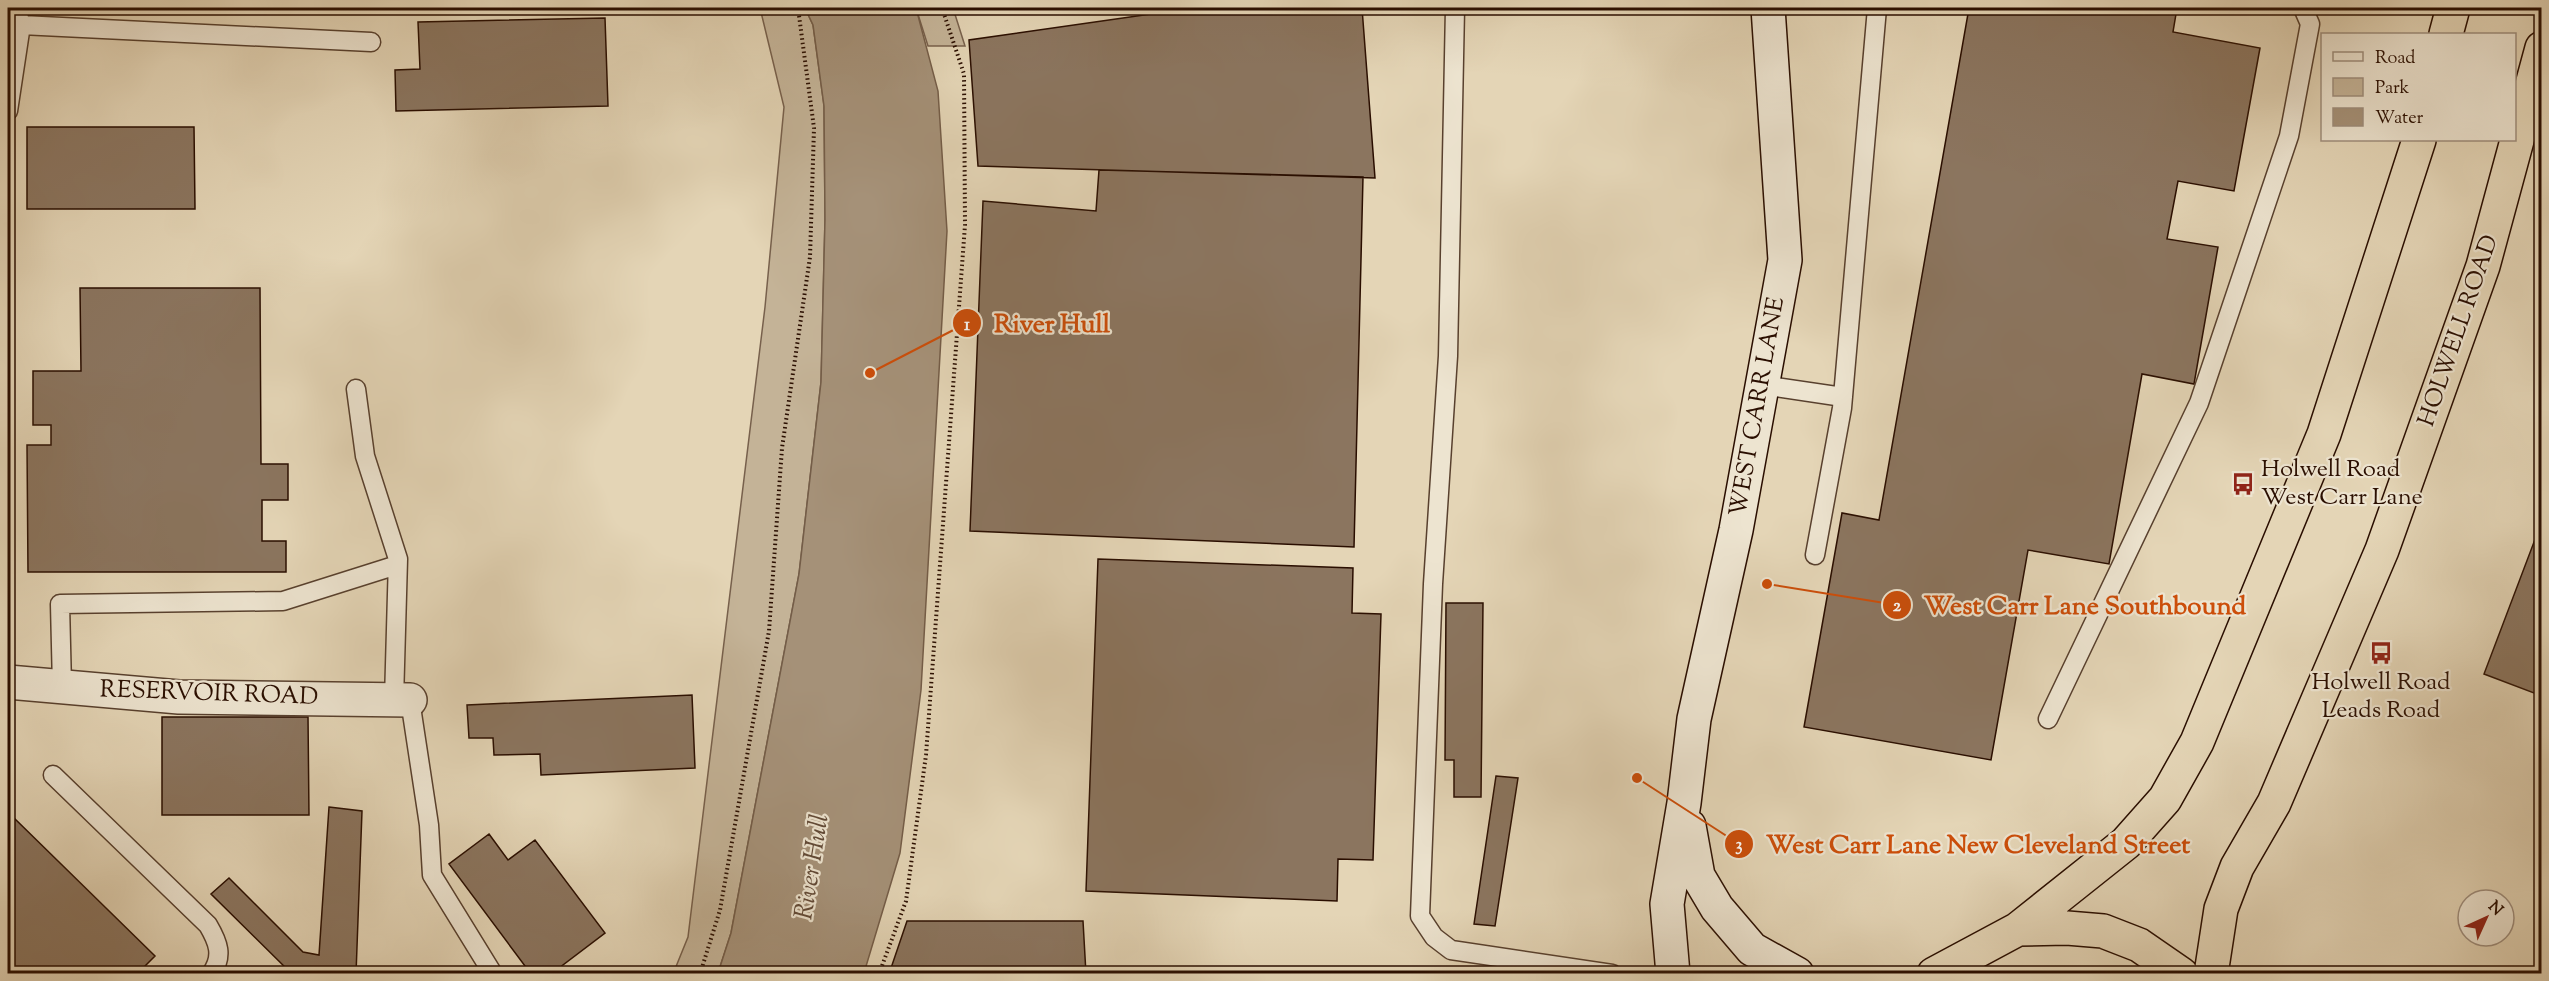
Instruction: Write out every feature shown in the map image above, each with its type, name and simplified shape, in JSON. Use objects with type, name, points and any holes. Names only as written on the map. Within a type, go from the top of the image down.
[{"type":"highway","points":[[2446,33],[2453,8]]},
{"type":"highway","name":"HOLWELL ROAD","points":[[2211,974],[2221,909],[2237,867],[2274,803],[2369,581],[2456,342],[2483,266],[2507,186],[2541,48]]},
{"type":"highway","points":[[1934,974],[2018,929],[2126,843],[2165,799],[2197,742],[2324,434],[2419,141]]},
{"type":"highway","points":[[2018,929],[2067,928],[2103,931],[2139,945],[2181,974]]},
{"type":"street","name":"WEST CARR LANE","points":[[1673,974],[1667,904],[1684,803],[1694,719],[1736,530],[1785,260],[1768,8]]},
{"type":"street","name":"RESERVOIR ROAD","points":[[8,682],[179,697],[402,700]]},
{"type":"street","name":"WEST CARR LANE","points":[[1684,803],[1698,876],[1717,908],[1752,949],[1797,974]]},
{"type":"lane","points":[[8,111],[21,25],[15,8]]},
{"type":"lane","points":[[1455,8],[1448,356],[1433,584],[1420,916],[1434,937],[1451,951],[1612,974]]},
{"type":"lane","points":[[1815,555],[1843,397],[1876,8]]},
{"type":"lane","points":[[2048,719],[2199,403],[2289,136],[2310,24],[2303,8]]},
{"type":"lane","points":[[21,25],[371,42]]},
{"type":"lane","points":[[1762,385],[1843,397]]},
{"type":"lane","points":[[356,388],[365,456],[397,565],[402,700],[429,825],[432,875],[493,974]]},
{"type":"lane","points":[[62,687],[60,604],[283,601],[397,565]]},
{"type":"lane","points":[[54,775],[208,925],[219,945],[216,966],[211,974]]},
{"type":"path","points":[[700,974],[720,910],[769,631],[782,448],[810,257],[813,128],[798,8]]},
{"type":"path","points":[[879,974],[906,901],[926,754],[964,225],[964,74],[942,8]]},
{"type":"green space","points":[[760,8],[805,8],[813,25],[824,106],[825,219],[821,382],[799,574],[731,933],[718,973],[673,974],[688,937],[765,307],[784,107]]},
{"type":"green space","points":[[916,8],[953,8],[965,46],[928,46]]},
{"type":"green space","points":[[2078,967],[2096,973],[2026,973]]},
{"type":"water","points":[[805,8],[916,8],[938,91],[947,231],[921,690],[900,853],[864,973],[718,973],[731,933],[799,574],[821,382],[825,219],[824,106],[813,25]]},
{"type":"building","points":[[1193,8],[1362,8],[1375,178],[978,166],[969,40]]},
{"type":"building","points":[[1969,8],[2177,8],[2173,32],[2260,48],[2234,191],[2178,181],[2167,239],[2218,247],[2194,384],[2142,374],[2109,564],[2028,550],[1991,760],[1804,727],[1842,513],[1879,520]]},
{"type":"building","points":[[605,18],[608,106],[396,111],[395,70],[420,69],[418,22]]},
{"type":"building","points":[[27,127],[194,127],[195,209],[27,209]]},
{"type":"building","points":[[1099,170],[1363,177],[1354,547],[970,531],[983,201],[1096,211]]},
{"type":"building","points":[[80,288],[260,288],[261,464],[288,464],[288,500],[262,500],[262,541],[286,541],[286,572],[28,572],[27,445],[51,445],[51,425],[33,425],[33,371],[81,371]]},
{"type":"building","points":[[2542,521],[2542,696],[2484,674]]},
{"type":"building","points":[[1098,559],[1353,568],[1352,613],[1381,614],[1373,860],[1338,859],[1337,901],[1086,891]]},
{"type":"building","points":[[1446,603],[1483,603],[1481,797],[1454,797],[1454,760],[1445,760]]},
{"type":"building","points":[[692,695],[695,768],[541,775],[540,754],[494,755],[493,738],[469,738],[467,705]]},
{"type":"building","points":[[162,717],[308,717],[309,815],[162,815]]},
{"type":"building","points":[[1496,776],[1518,778],[1495,926],[1474,924]]},
{"type":"building","points":[[329,807],[362,811],[356,974],[292,974],[211,894],[229,878],[303,952],[319,955]]},
{"type":"building","points":[[12,816],[155,956],[137,974],[8,974],[8,820]]},
{"type":"building","points":[[489,834],[508,860],[535,840],[605,933],[551,974],[531,974],[449,864]]},
{"type":"building","points":[[907,921],[1083,921],[1086,974],[889,974]]},
{"type":"place","name":"River Hull","points":[[870,373]]},
{"type":"place","name":"Holwell Road West Carr Lane","points":[[2243,484]]},
{"type":"place","name":"West Carr Lane Southbound","points":[[1767,584]]},
{"type":"place","name":"Holwell Road Leads Road","points":[[2381,653]]},
{"type":"place","name":"West Carr Lane New Cleveland Street","points":[[1637,778]]}]
